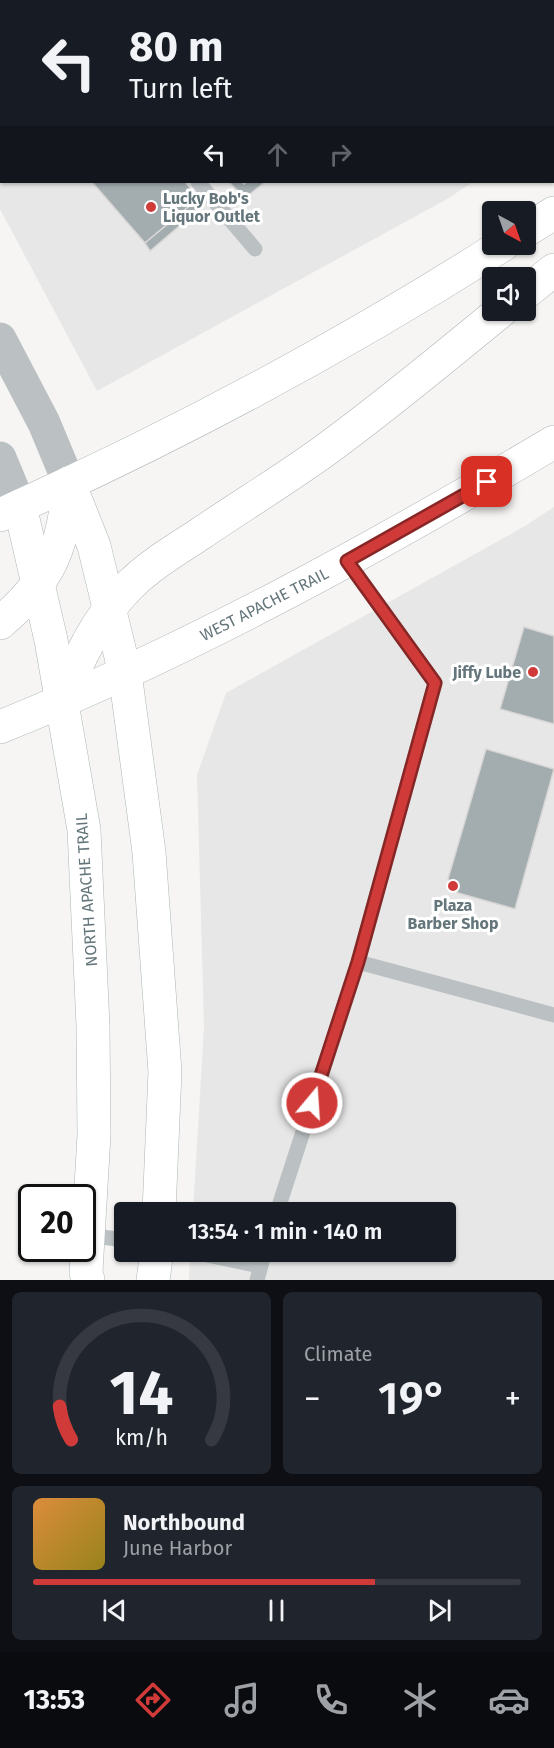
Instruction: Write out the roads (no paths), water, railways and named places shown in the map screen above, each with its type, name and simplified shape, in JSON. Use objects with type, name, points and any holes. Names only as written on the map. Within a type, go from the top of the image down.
[{"type":"main road","points":[[536,224],[554,213]]},
{"type":"main road","points":[[10,511],[282,375],[400,311],[487,255]]},
{"type":"main road","points":[[536,284],[554,270]]},
{"type":"main road","points":[[63,702],[71,676],[110,608],[140,577],[323,451],[400,394],[489,321]]},
{"type":"main road","name":"WEST APACHE TRAIL","points":[[0,727],[63,702],[125,673],[347,561],[554,442]]},
{"type":"main road","points":[[0,623],[39,584],[59,549],[66,521],[69,483]]},
{"type":"main road","points":[[69,483],[94,546],[125,673],[148,852],[159,969],[165,1072],[159,1202]]},
{"type":"main road","name":"NORTH APACHE TRAIL","points":[[10,511],[39,584],[63,702],[84,830],[89,920],[94,1135],[91,1184]]},
{"type":"main road","name":"NORTH APACHE TRAIL","points":[[87,1262],[88,1280]]},
{"type":"main road","points":[[153,1280],[155,1262]]},
{"type":"street","points":[[0,339],[44,423],[69,483]]},
{"type":"street","points":[[0,458],[10,511]]},
{"type":"lane","points":[[199,183],[255,249]]},
{"type":"lane","points":[[280,1202],[358,962],[435,683],[347,561]]},
{"type":"lane","points":[[358,962],[554,1015]]},
{"type":"lane","points":[[96,1236],[114,1239]]},
{"type":"lane","points":[[241,1262],[260,1266]]},
{"type":"place","name":"Lucky Bob's Liquor Outlet","points":[[151,207]]},
{"type":"place","name":"Jiffy Lube","points":[[533,672]]},
{"type":"place","name":"Plaza Barber Shop","points":[[453,886]]}]
